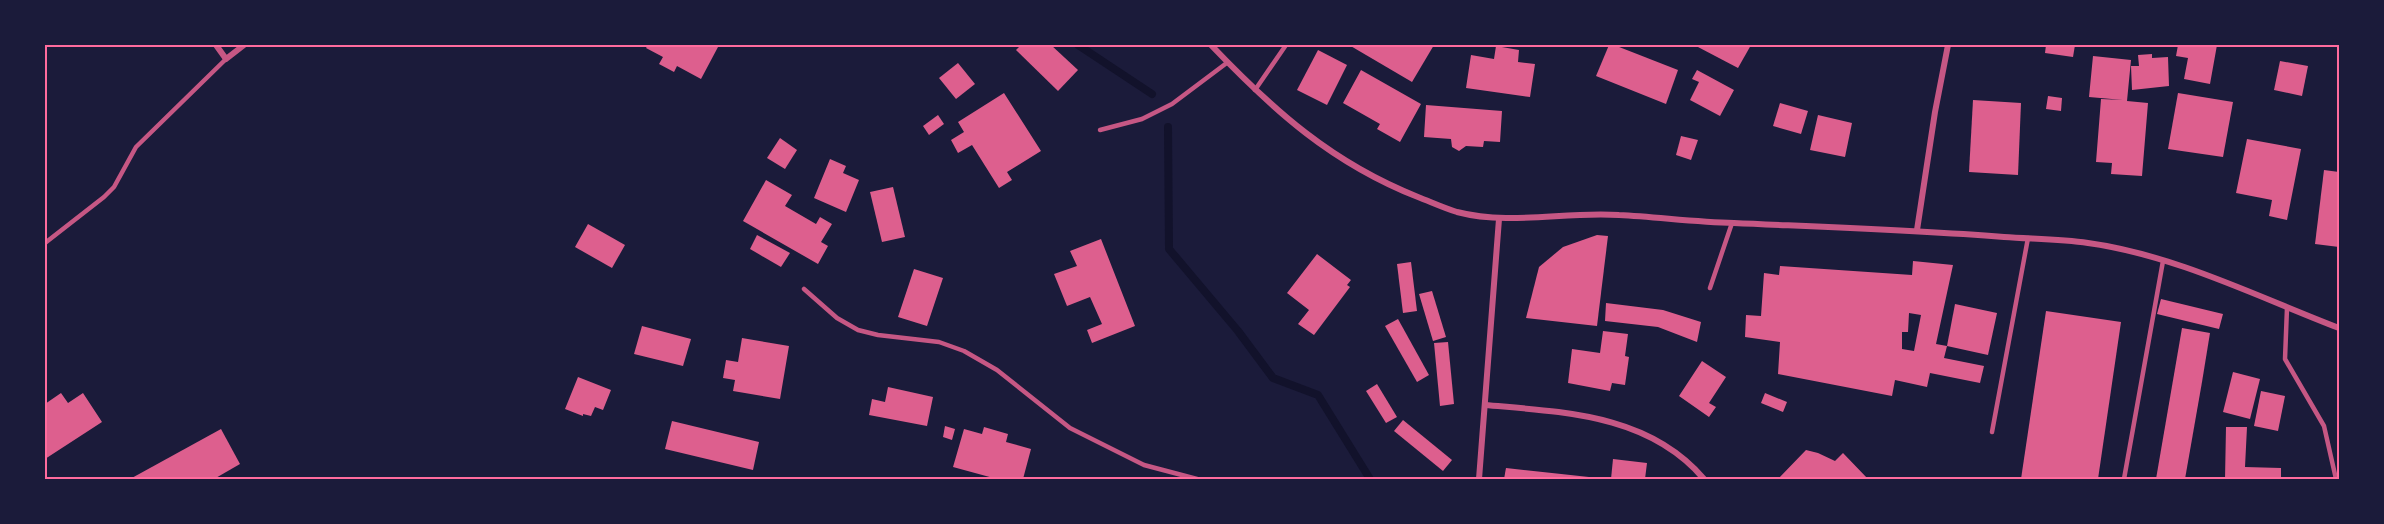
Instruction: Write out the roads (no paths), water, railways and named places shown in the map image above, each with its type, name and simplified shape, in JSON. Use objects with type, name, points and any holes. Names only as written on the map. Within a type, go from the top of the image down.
[{"type":"street","points":[[216,45],[226,59],[244,45]]},
{"type":"street","points":[[1211,45],[1255,90],[1294,125],[1328,150],[1363,171],[1404,191],[1456,212],[1499,219],[1616,214],[1732,223],[1917,230],[2102,245],[2163,261],[2212,278],[2339,328]]},
{"type":"street","points":[[1917,230],[1948,45]]},
{"type":"street","points":[[1479,479],[1499,219]]},
{"type":"street","points":[[1485,405],[1568,413],[1608,421],[1653,438],[1671,448],[1704,479]]},
{"type":"lane","points":[[1255,90],[1286,45]]},
{"type":"lane","points":[[45,243],[114,187],[136,147],[226,59]]},
{"type":"lane","points":[[1100,130],[1142,119],[1172,104],[1228,62]]},
{"type":"lane","points":[[1710,288],[1732,223]]},
{"type":"lane","points":[[1992,432],[2028,238]]},
{"type":"lane","points":[[2124,479],[2163,261]]},
{"type":"lane","points":[[804,289],[837,318],[858,330],[878,335],[939,342],[964,351],[997,370],[1036,403],[1077,432],[1144,465],[1197,479]]},
{"type":"lane","points":[[2287,308],[2285,359],[2324,426],[2336,479]]},
{"type":"waterway","points":[[1078,45],[1152,94]]},
{"type":"waterway","points":[[1168,127],[1169,249],[1238,331],[1273,378],[1318,395],[1370,479]]}]
